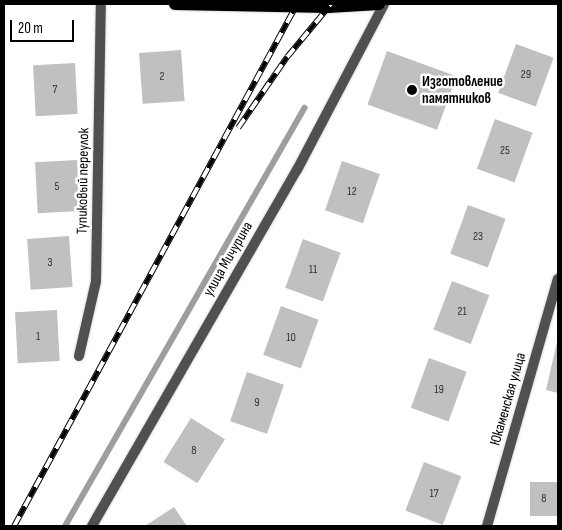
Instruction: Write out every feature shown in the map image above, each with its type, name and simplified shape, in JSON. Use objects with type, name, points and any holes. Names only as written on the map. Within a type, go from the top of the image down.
[{"type":"main road","points":[[175,4],[328,7],[379,4]]},
{"type":"street","name":"Тупиковый переулок","points":[[79,356],[96,281],[101,4]]},
{"type":"street","name":"улица Мичурина","points":[[92,526],[297,170],[384,4]]},
{"type":"street","name":"Юкаменская улица","points":[[487,526],[558,279]]},
{"type":"building","points":[[516,44],[554,58],[536,107],[498,93]]},
{"type":"building","points":[[181,50],[185,101],[143,104],[139,53]]},
{"type":"building","name":"Изготовление памятников","points":[[387,51],[457,76],[437,130],[368,105]]},
{"type":"building","points":[[75,63],[78,114],[36,116],[33,65]]},
{"type":"building","points":[[495,119],[533,133],[514,182],[477,169]]},
{"type":"building","points":[[77,160],[80,211],[38,213],[35,162]]},
{"type":"building","points":[[342,161],[380,174],[363,223],[325,210]]},
{"type":"building","points":[[468,205],[506,219],[488,268],[450,254]]},
{"type":"building","points":[[69,236],[73,287],[31,290],[27,239]]},
{"type":"building","points":[[303,239],[341,253],[323,302],[285,288]]},
{"type":"building","points":[[452,281],[489,295],[471,344],[433,330]]},
{"type":"building","points":[[281,306],[319,320],[301,369],[263,355]]},
{"type":"building","points":[[57,310],[60,361],[18,363],[15,312]]},
{"type":"building","points":[[558,342],[558,393],[546,390]]},
{"type":"building","points":[[429,358],[467,372],[448,421],[411,408]]},
{"type":"building","points":[[247,372],[284,385],[267,434],[230,421]]},
{"type":"building","points":[[191,418],[225,439],[197,483],[163,462]]},
{"type":"building","points":[[424,462],[461,476],[443,525],[405,511]]},
{"type":"building","points":[[530,482],[558,482],[558,516],[530,516]]},
{"type":"building","points":[[174,507],[187,526],[145,526]]},
{"type":"waterway","points":[[65,526],[304,108]]},
{"type":"railway","points":[[14,526],[297,4]]},
{"type":"railway","points":[[238,128],[287,57],[331,4]]},
{"type":"place","name":"Изготовление памятников","points":[[412,90]]}]
